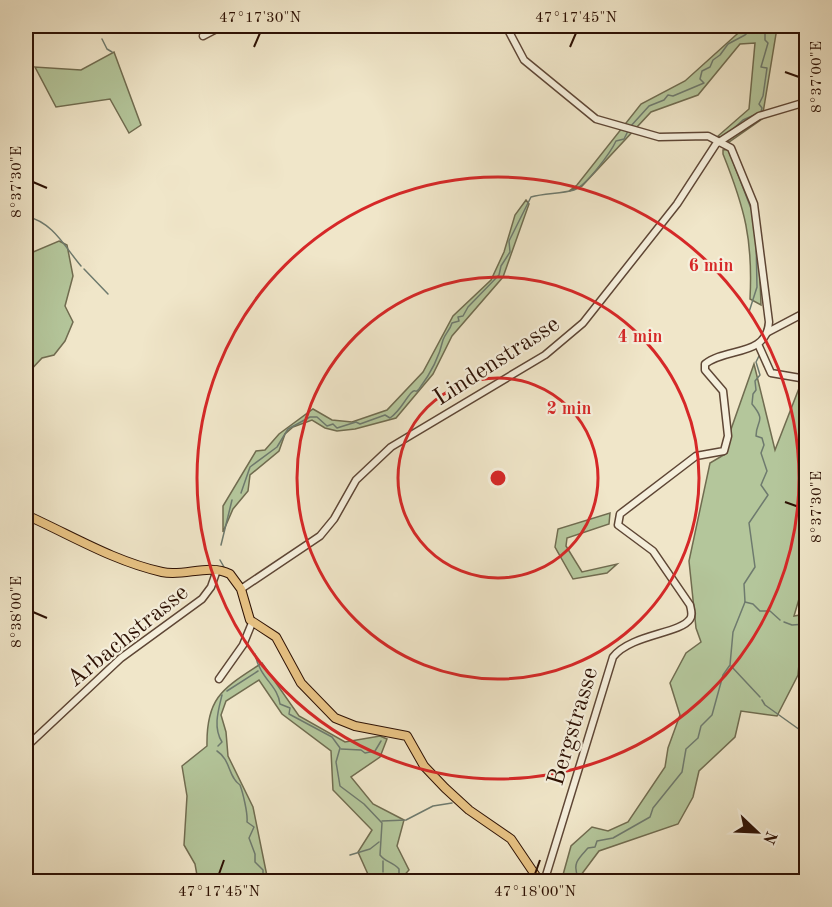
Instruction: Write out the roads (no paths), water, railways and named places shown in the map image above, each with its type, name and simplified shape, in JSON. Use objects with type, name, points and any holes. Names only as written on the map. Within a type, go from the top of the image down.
[{"type":"main road","points":[[26,515],[104,553],[150,569],[171,574],[217,570],[230,574],[241,589],[252,623],[276,637],[301,683],[335,718],[348,724],[400,733],[409,738],[428,770],[464,806],[511,838],[542,882]]},
{"type":"street","points":[[26,27],[63,26]]},
{"type":"street","points":[[203,36],[222,26]]},
{"type":"street","points":[[506,26],[524,60],[558,84],[585,112],[632,131],[676,138],[708,136],[731,148]]},
{"type":"street","name":"Lindenstrasse","points":[[241,589],[320,536],[334,519],[356,480],[391,447],[545,354],[583,323],[677,204],[720,141],[759,116],[807,102]]},
{"type":"street","points":[[732,134],[731,148],[754,204],[768,308],[768,332]]},
{"type":"street","points":[[807,312],[768,332],[759,344],[771,373],[807,379]]},
{"type":"street","name":"Bergstrasse","points":[[542,882],[613,657],[618,650],[633,641],[680,627],[689,620],[692,614],[690,605],[653,551],[618,525],[620,514],[696,456],[724,451],[728,436],[723,391],[705,370],[705,364],[713,358],[759,344]]},
{"type":"street","name":"Arbachstrasse","points":[[26,747],[121,658],[202,599],[211,587],[217,570]]},
{"type":"street","points":[[219,679],[242,646],[252,623]]},
{"type":"waterway","points":[[630,127],[649,106],[664,100],[668,95],[673,96],[704,83],[700,79],[702,71],[710,67],[713,60],[728,44],[745,35],[755,26]]},
{"type":"waterway","points":[[733,129],[743,120],[761,112],[762,108],[759,104],[763,96],[767,68],[761,67],[768,43],[765,40],[765,26]]},
{"type":"waterway","points":[[102,39],[107,49],[112,52]]},
{"type":"waterway","points":[[241,493],[250,467],[277,447],[288,429],[310,417],[317,417],[327,426],[333,424],[337,428],[356,422],[360,424],[385,415],[390,418],[411,393],[419,389],[427,377],[452,323],[459,321],[458,317],[463,316],[468,307],[499,275],[501,266],[510,252],[509,241],[531,197],[574,190],[579,187],[598,168],[616,141],[624,139],[628,131]]},
{"type":"waterway","points":[[730,154],[752,211]]},
{"type":"waterway","points":[[26,216],[36,219],[51,230],[81,266]]},
{"type":"waterway","points":[[749,312],[757,287],[756,239]]},
{"type":"waterway","points":[[84,269],[108,294]]},
{"type":"waterway","points":[[573,882],[578,877],[577,861],[588,848],[595,847],[597,841],[613,838],[650,817],[653,808],[682,772],[686,749],[698,738],[701,726],[712,715],[723,675],[730,665],[733,632],[745,602],[744,584],[755,567],[749,523],[768,495],[761,485],[767,471],[761,453],[764,445],[762,438],[756,436],[760,418],[752,404],[756,390],[755,381],[760,375],[756,362],[759,356]]},
{"type":"waterway","points":[[221,545],[232,500]]},
{"type":"waterway","points":[[220,560],[224,567]]},
{"type":"waterway","points":[[745,602],[753,604],[760,611],[770,611],[780,620]]},
{"type":"waterway","points":[[784,622],[792,625],[806,624]]},
{"type":"waterway","points":[[255,654],[257,663],[279,697],[280,704],[290,708],[289,714],[332,737],[340,748],[336,762],[340,786],[364,804],[382,823],[380,855],[399,869],[399,876]]},
{"type":"waterway","points":[[731,666],[760,697]]},
{"type":"waterway","points":[[227,691],[258,671]]},
{"type":"waterway","points":[[218,746],[222,742],[217,725],[222,695]]},
{"type":"waterway","points":[[762,700],[765,705],[800,730],[806,730]]},
{"type":"waterway","points":[[341,749],[361,750],[365,753],[375,751],[381,741]]},
{"type":"waterway","points":[[217,751],[225,759],[233,778],[240,785],[247,822],[254,827],[249,838],[255,854],[255,862],[263,870],[263,882]]},
{"type":"waterway","points":[[382,821],[406,820],[433,806],[452,803]]},
{"type":"waterway","points":[[350,855],[370,849],[379,842]]},
{"type":"waterway","points":[[383,861],[383,872]]}]
